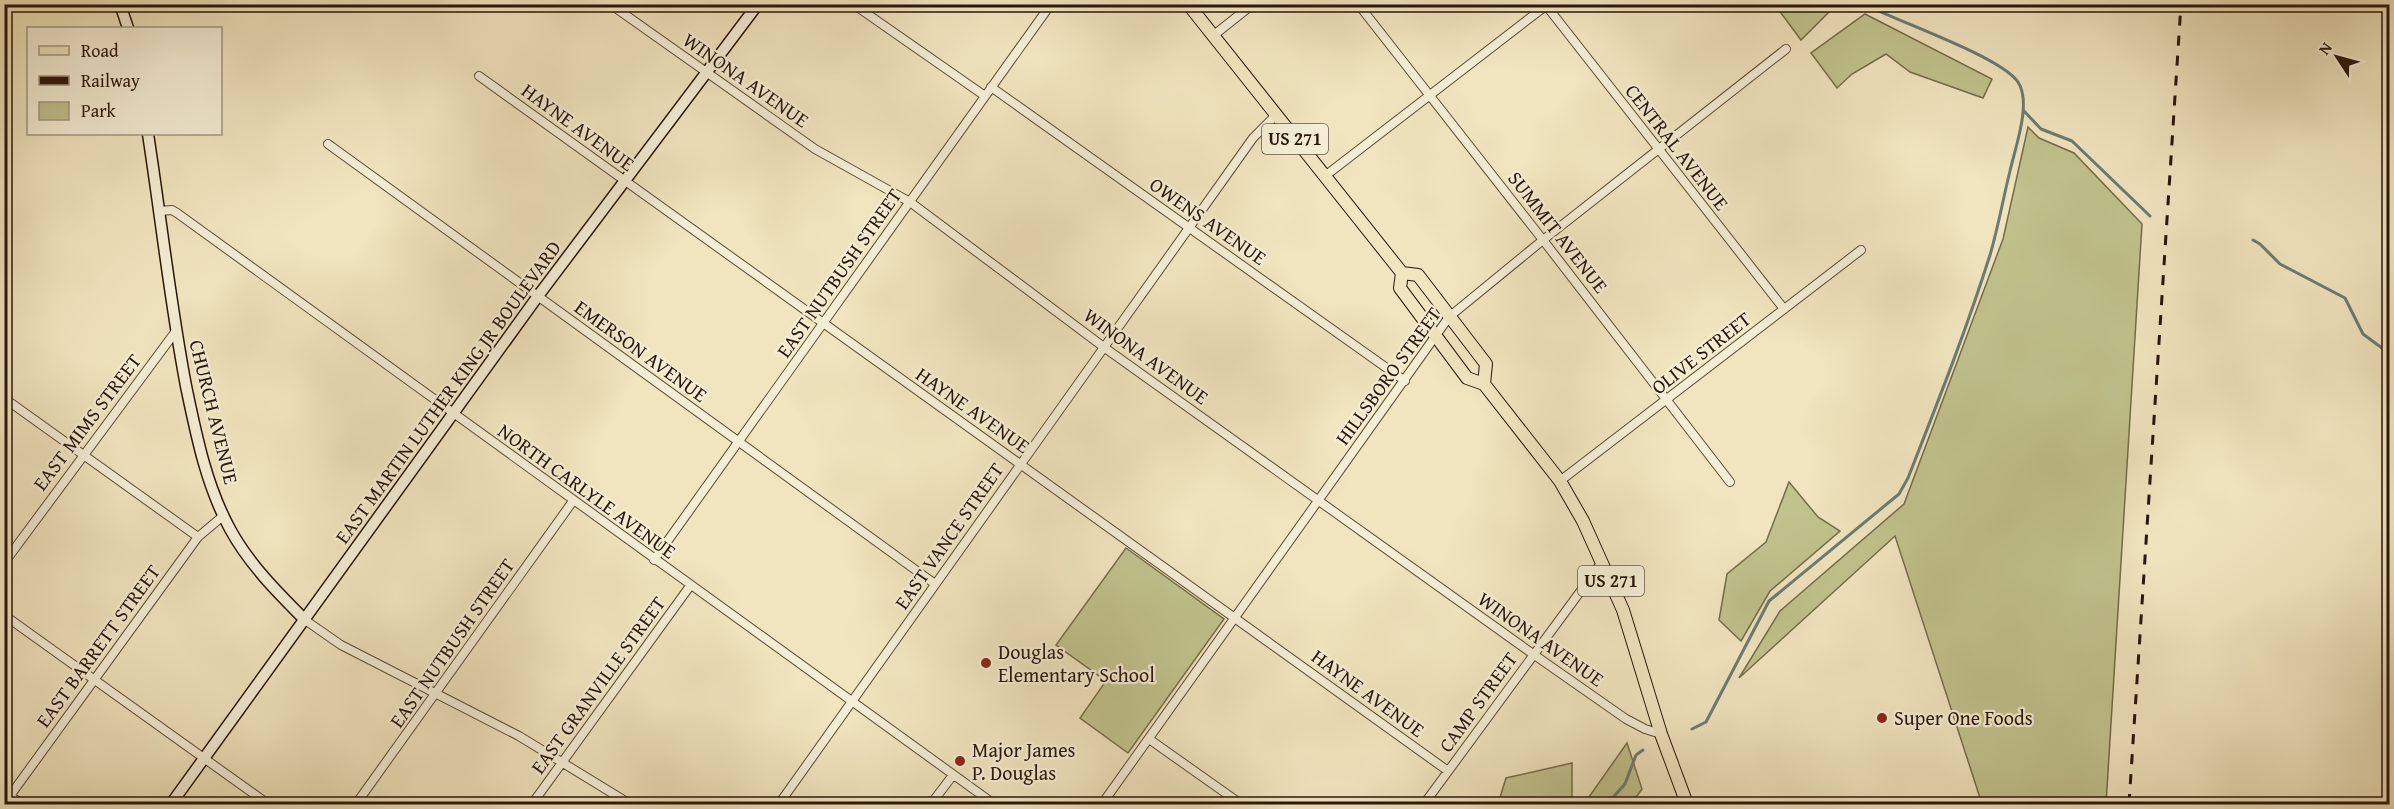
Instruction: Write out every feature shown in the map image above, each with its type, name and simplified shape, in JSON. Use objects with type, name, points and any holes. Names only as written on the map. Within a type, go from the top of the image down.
[{"type":"main road","points":[[120,4],[128,27]]},
{"type":"main road","name":"EAST MARTIN LUTHER KING JR BOULEVARD","points":[[171,804],[538,296],[758,4]]},
{"type":"main road","name":"US 271","points":[[1188,4],[1402,273],[1418,276],[1486,364],[1484,384]]},
{"type":"main road","name":"CHURCH AVENUE","points":[[148,135],[176,331],[197,434],[210,482],[223,516],[237,541],[259,572],[305,620]]},
{"type":"main road","name":"US 271","points":[[1402,273],[1400,288],[1436,338],[1467,378],[1484,384],[1560,481],[1583,521],[1623,609],[1661,734],[1687,804]]},
{"type":"street","name":"WINONA AVENUE","points":[[610,4],[815,149],[910,202],[1106,348],[1533,654],[1626,719],[1661,734]]},
{"type":"street","points":[[853,4],[985,96]]},
{"type":"street","name":"EAST NUTBUSH STREET","points":[[654,560],[1051,4]]},
{"type":"street","points":[[1214,35],[1253,4]]},
{"type":"street","name":"SUMMIT AVENUE","points":[[1358,4],[1730,482]]},
{"type":"street","points":[[1324,176],[1431,97],[1546,5]]},
{"type":"street","name":"CENTRAL AVENUE","points":[[1546,5],[1657,150],[1784,309]]},
{"type":"street","name":"HILLSBORO STREET","points":[[1102,804],[1449,317],[1786,49]]},
{"type":"street","name":"HAYNE AVENUE","points":[[479,76],[1448,771]]},
{"type":"street","name":"OWENS AVENUE","points":[[991,87],[1405,381]]},
{"type":"street","name":"EAST VANCE STREET","points":[[779,804],[1020,463],[1106,348],[1253,138],[1276,115]]},
{"type":"street","name":"EMERSON AVENUE","points":[[328,144],[935,584]]},
{"type":"street","name":"NORTH CARLYLE AVENUE","points":[[160,211],[172,210],[177,213],[994,804]]},
{"type":"street","name":"OLIVE STREET","points":[[1560,481],[1861,250]]},
{"type":"street","name":"EAST MIMS STREET","points":[[4,563],[176,331]]},
{"type":"street","points":[[4,398],[198,537]]},
{"type":"street","name":"EAST NUTBUSH STREET","points":[[356,804],[438,693],[573,501]]},
{"type":"street","name":"EAST BARRETT STREET","points":[[4,804],[8,794],[198,537],[223,516]]},
{"type":"street","name":"CAMP STREET","points":[[1424,804],[1603,562]]},
{"type":"street","name":"EAST GRANVILLE STREET","points":[[532,804],[690,586]]},
{"type":"street","points":[[4,615],[268,804]]},
{"type":"street","name":"CHURCH AVENUE","points":[[305,620],[341,645],[438,693],[563,762],[630,804]]},
{"type":"street","points":[[1149,739],[1241,804]]},
{"type":"street","points":[[931,804],[953,775]]},
{"type":"street","points":[[8,794],[22,804]]},
{"type":"green space","points":[[1775,5],[1836,5],[1801,40]]},
{"type":"green space","points":[[1865,14],[1992,79],[1983,98],[1910,72],[1886,54],[1852,74],[1837,88],[1811,53]]},
{"type":"green space","points":[[2028,127],[2039,138],[2074,153],[2142,224],[2106,804],[1982,804],[1895,536],[1739,678],[1780,611],[1904,504],[2003,239]]},
{"type":"green space","points":[[1789,482],[1818,517],[1840,531],[1770,591],[1741,641],[1719,620],[1727,574],[1766,542]]},
{"type":"green space","points":[[1126,548],[1224,619],[1128,753],[1080,718],[1106,681],[1056,645]]},
{"type":"green space","points":[[1627,743],[1642,789],[1631,804],[1584,804]]},
{"type":"green space","points":[[1572,763],[1572,804],[1498,804],[1506,778]]},
{"type":"waterway","points":[[1692,729],[1706,722],[1769,601],[1899,494],[1908,478],[1961,339],[1996,234],[2023,113],[2022,91],[2018,82],[1991,61],[1864,4]]},
{"type":"waterway","points":[[2024,111],[2041,129],[2072,141],[2150,216]]},
{"type":"waterway","points":[[2253,240],[2280,264],[2345,298],[2363,334],[2390,354]]},
{"type":"waterway","points":[[1607,804],[1625,784],[1636,755],[1643,750]]},
{"type":"railway","points":[[2129,804],[2181,4]]},
{"type":"place","name":"Douglas Elementary School","points":[[986,663]]},
{"type":"place","name":"Super One Foods","points":[[1882,718]]},
{"type":"place","name":"Major James P. Douglas","points":[[960,761]]}]
